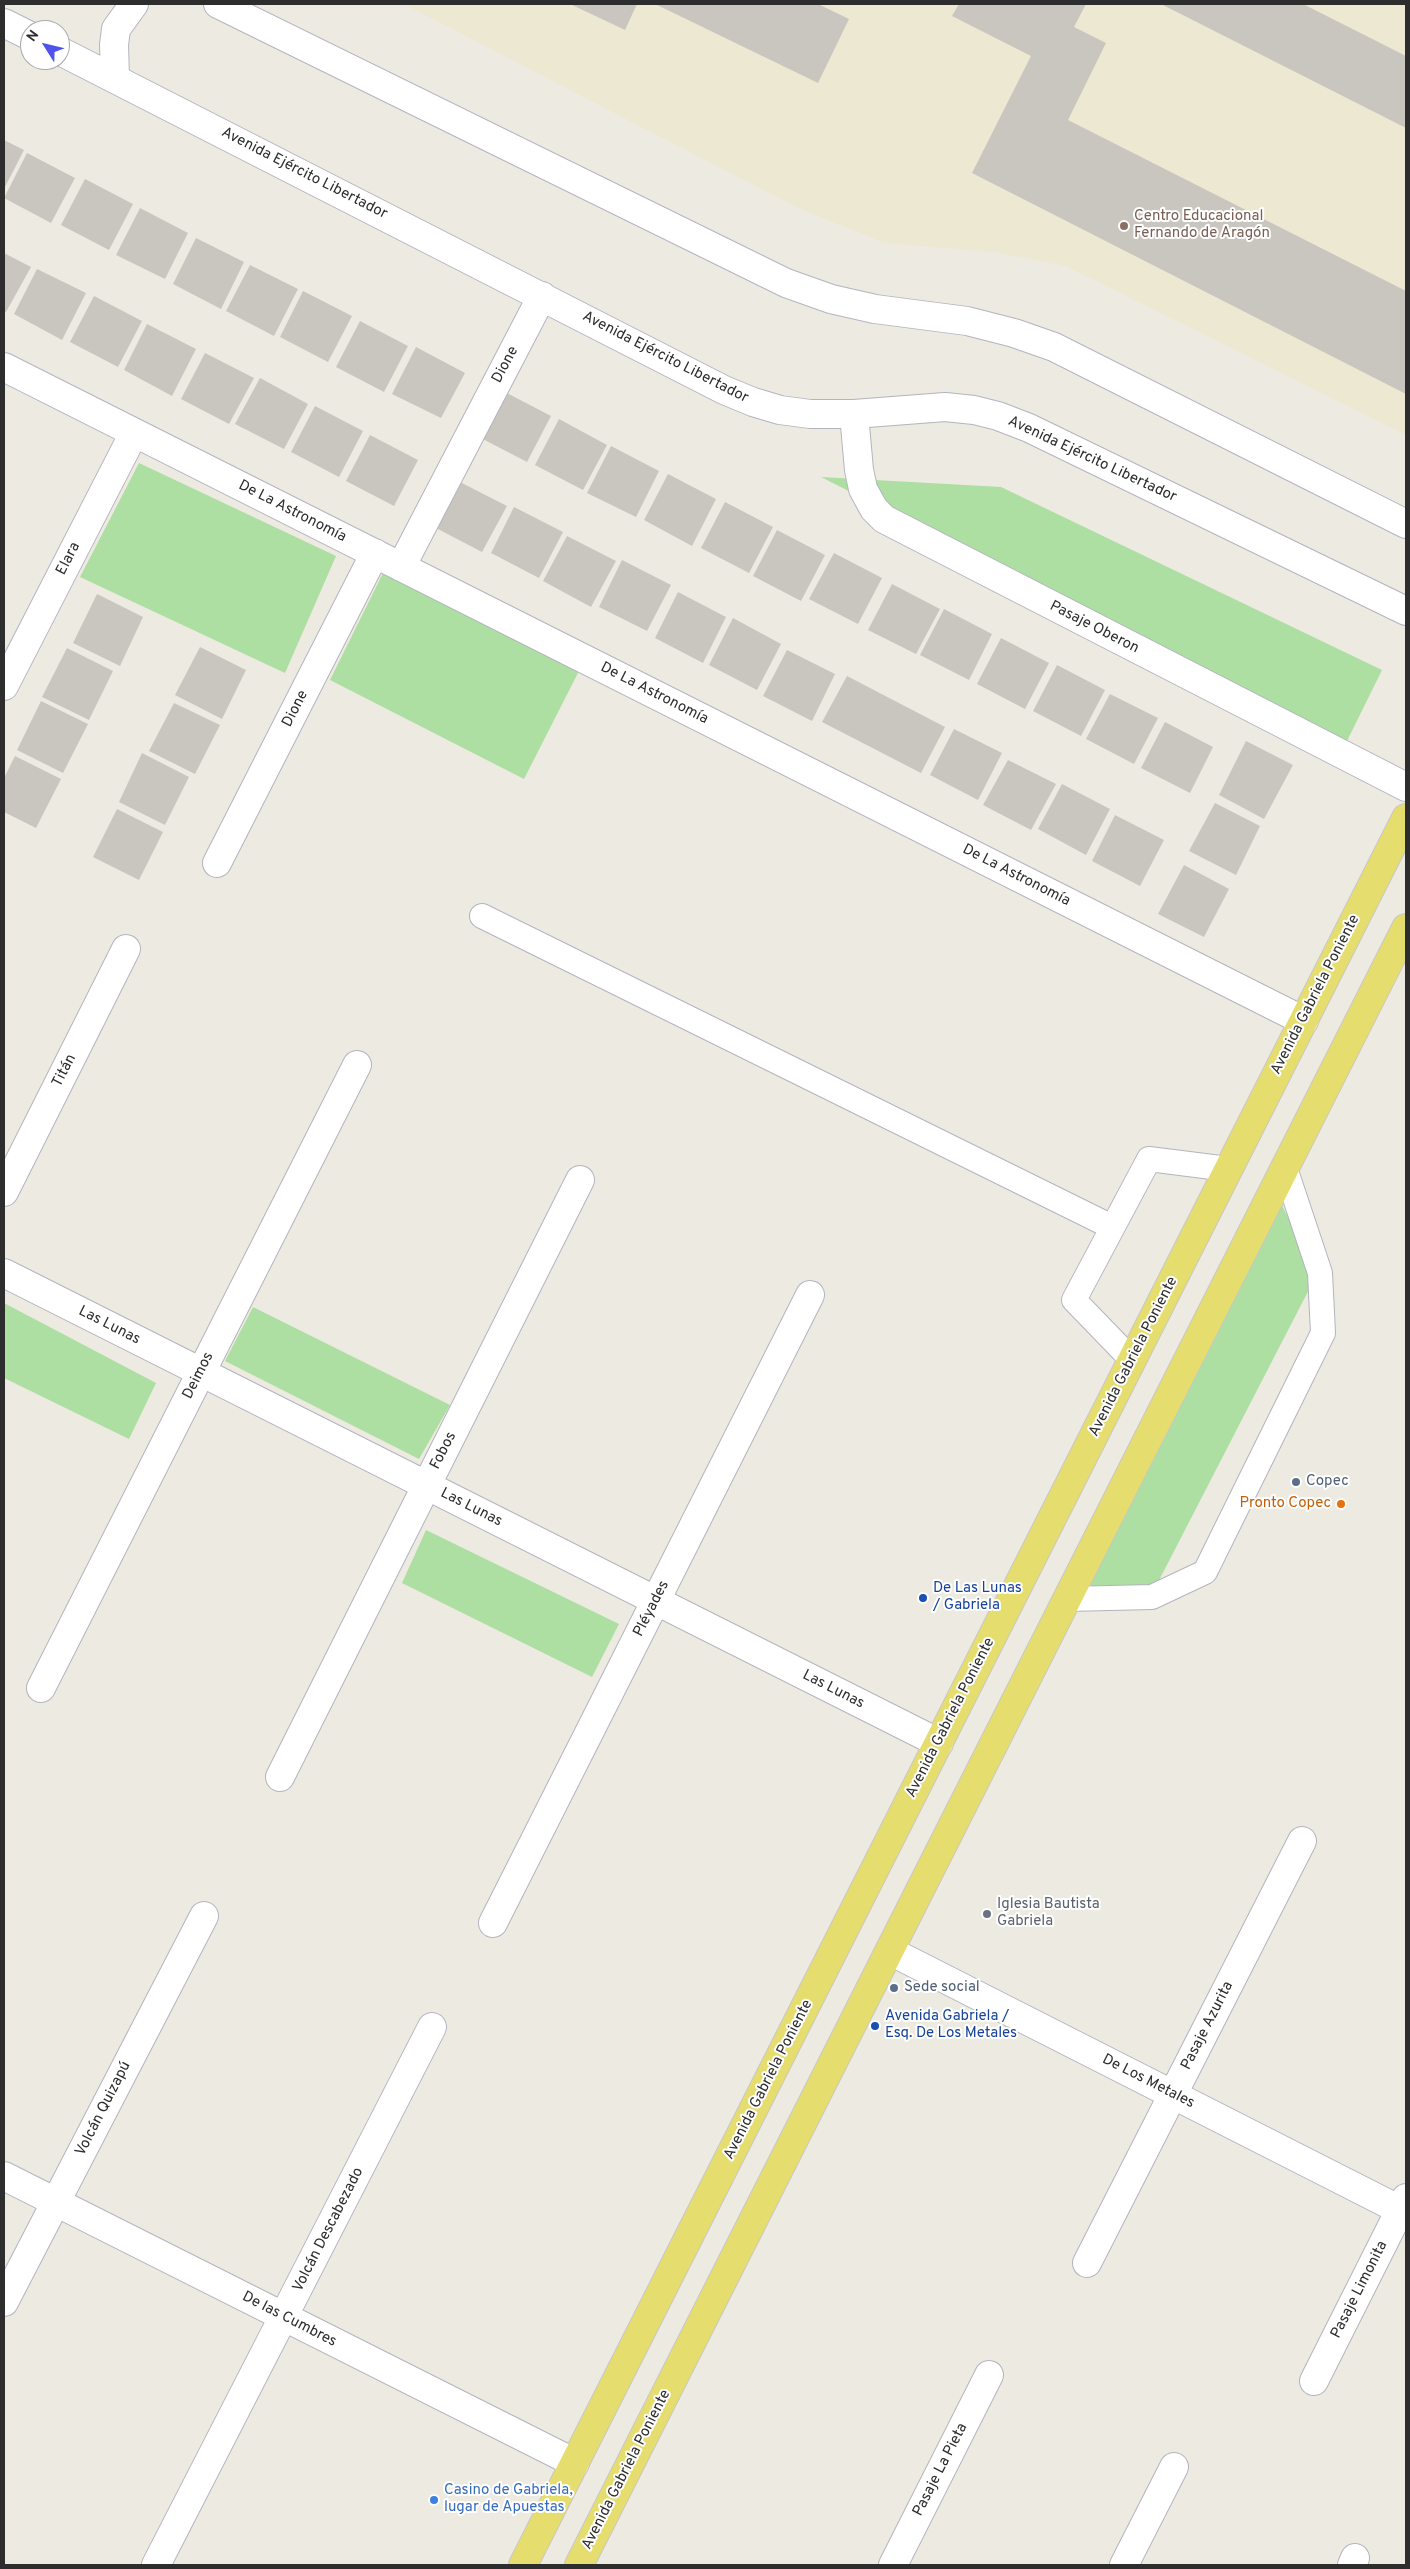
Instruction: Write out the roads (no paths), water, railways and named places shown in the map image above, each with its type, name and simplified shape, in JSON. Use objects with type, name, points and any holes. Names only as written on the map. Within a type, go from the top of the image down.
[{"type":"main road","name":"Avenida Gabriela Poniente","points":[[523,2565],[1406,818]]},
{"type":"main road","name":"Avenida Gabriela Poniente","points":[[579,2565],[1406,928]]},
{"type":"street","points":[[114,77],[116,29],[126,12],[134,4]]},
{"type":"street","points":[[218,4],[786,283],[840,302],[874,310],[967,321],[1014,333],[1054,347],[1406,524]]},
{"type":"street","points":[[4,23],[20,31]]},
{"type":"street","name":"Avenida Ejército Libertador","points":[[70,55],[724,390],[753,402],[780,410],[810,414],[854,414],[945,407],[974,410],[998,416],[1038,432],[1406,611]]},
{"type":"street","name":"Dione","points":[[401,566],[542,296]]},
{"type":"street","name":"De La Astronomía","points":[[4,367],[1304,1021]]},
{"type":"street","name":"Pasaje Oberon","points":[[854,414],[859,470],[863,489],[874,509],[884,519],[1406,787]]},
{"type":"street","name":"Elara","points":[[4,686],[134,433]]},
{"type":"street","name":"Dione","points":[[217,863],[374,553]]},
{"type":"street","name":"Titán","points":[[4,1192],[126,949]]},
{"type":"street","name":"Deimos","points":[[41,1688],[357,1065]]},
{"type":"street","name":"Fobos","points":[[280,1777],[580,1180]]},
{"type":"street","name":"Las Lunas","points":[[4,1273],[939,1743]]},
{"type":"street","name":"Pléyades","points":[[493,1923],[810,1295]]},
{"type":"street","name":"Pasaje Azurita","points":[[1087,2264],[1302,1841]]},
{"type":"street","name":"Volcán Quizapú","points":[[4,2302],[204,1916]]},
{"type":"street","name":"De Los Metales","points":[[890,1951],[1173,2094],[1404,2207]]},
{"type":"street","name":"Volcán Descabezado","points":[[156,2565],[432,2028]]},
{"type":"street","name":"De las Cumbres","points":[[4,2176],[575,2463]]},
{"type":"street","name":"Pasaje Limonita","points":[[1314,2381],[1404,2207]]},
{"type":"street","name":"Pasaje La Pieta","points":[[893,2565],[989,2375]]},
{"type":"street","points":[[1124,2565],[1174,2467]]},
{"type":"lane","points":[[482,916],[1112,1227]]},
{"type":"lane","points":[[1132,1360],[1074,1300],[1149,1159],[1228,1169]]},
{"type":"lane","points":[[1067,1599],[1152,1597],[1205,1572],[1323,1333],[1320,1272],[1285,1168]]},
{"type":"place","name":"Centro Educacional Fernando de Aragón","points":[[1124,226]]},
{"type":"place","name":"Copec","points":[[1296,1482]]},
{"type":"place","name":"Pronto Copec","points":[[1341,1504]]},
{"type":"place","name":"De Las Lunas / Gabriela","points":[[923,1598]]},
{"type":"place","name":"Iglesia Bautista Gabriela","points":[[987,1914]]},
{"type":"place","name":"Sede social","points":[[894,1988]]},
{"type":"place","name":"Avenida Gabriela / Esq. De Los Metales","points":[[875,2026]]},
{"type":"place","name":"Casino de Gabriela, lugar de Apuestas","points":[[434,2500]]}]
